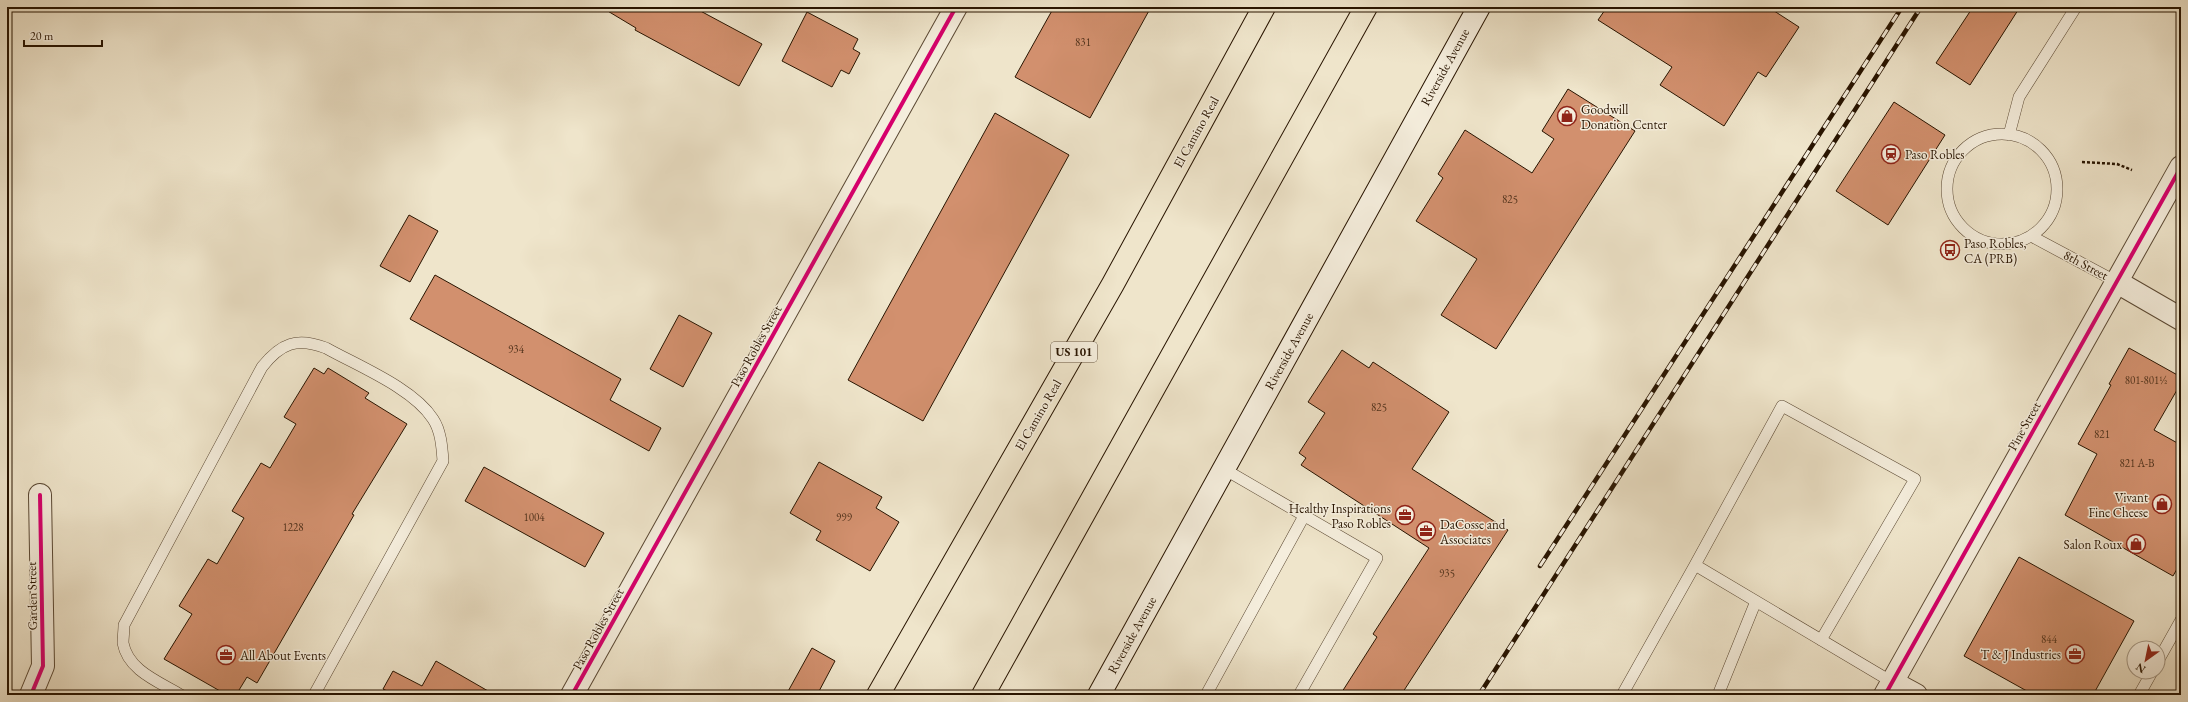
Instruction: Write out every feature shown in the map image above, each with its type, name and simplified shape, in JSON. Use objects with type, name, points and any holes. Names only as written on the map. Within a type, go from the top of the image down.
[{"type":"highway","name":"El Camino Real","points":[[878,695],[1113,284],[1264,7]]},
{"type":"highway","points":[[983,695],[1366,7]]},
{"type":"street","name":"Paso Robles Street","points":[[572,695],[956,7]]},
{"type":"street","name":"Riverside Avenue","points":[[1099,695],[1479,7]]},
{"type":"street","name":"Pine Street","points":[[1889,688],[2181,167]]},
{"type":"street","name":"8th Street","points":[[2117,282],[2181,319]]},
{"type":"street","name":"Garden Street","points":[[31,695],[43,666],[40,495]]},
{"type":"street","points":[[1889,688],[1916,695]]},
{"type":"lane","points":[[2009,135],[2019,96],[2076,7]]},
{"type":"lane","points":[[2009,135],[2025,140],[2040,149],[2050,162],[2056,178],[2057,195],[2053,211],[2044,226],[2031,236],[2014,244],[1994,244],[1976,238],[1961,226],[1951,210],[1947,191],[1950,173],[1958,156],[1972,143],[1990,136],[2009,135]]},
{"type":"lane","name":"8th Street","points":[[2031,236],[2117,282]]},
{"type":"lane","points":[[181,695],[136,668],[128,656],[123,643],[124,625],[262,367],[274,352],[291,343],[311,342],[326,348],[416,398],[434,420],[441,441],[443,461],[314,695]]},
{"type":"lane","points":[[1622,695],[1782,406],[1915,479],[1822,640]]},
{"type":"lane","points":[[1224,469],[1377,558],[1299,695]]},
{"type":"lane","points":[[1206,695],[1304,516]]},
{"type":"lane","points":[[1695,565],[1822,640],[1889,688]]},
{"type":"lane","points":[[1718,695],[1756,601]]},
{"type":"lane","points":[[2166,647],[2181,620]]},
{"type":"lane","points":[[2139,695],[2147,680]]},
{"type":"path","points":[[2082,162],[2117,164],[2132,170]]},
{"type":"building","points":[[601,7],[693,7],[762,44],[739,86],[635,30],[636,28]]},
{"type":"building","points":[[1054,7],[1151,7],[1090,118],[1015,77]]},
{"type":"building","points":[[1607,7],[1768,7],[1799,27],[1766,77],[1758,72],[1724,126],[1660,85],[1672,67],[1598,20]]},
{"type":"building","points":[[1973,7],[2020,7],[1970,85],[1936,63]]},
{"type":"building","points":[[807,12],[858,39],[853,49],[860,53],[849,74],[841,70],[832,87],[782,61]]},
{"type":"building","points":[[1568,89],[1635,131],[1496,349],[1441,315],[1477,259],[1416,221],[1443,178],[1438,174],[1465,130],[1532,173],[1554,139],[1542,131]]},
{"type":"building","points":[[1894,102],[1945,135],[1888,225],[1836,191]]},
{"type":"building","points":[[995,113],[1069,155],[923,421],[848,380]]},
{"type":"building","points":[[409,215],[438,231],[410,282],[380,266]]},
{"type":"building","points":[[435,275],[621,379],[610,400],[661,428],[649,451],[410,319]]},
{"type":"building","points":[[679,315],[712,333],[683,387],[650,369]]},
{"type":"building","points":[[2129,348],[2181,377],[2181,383],[2154,430],[2181,445],[2181,562],[2173,576],[2065,515],[2097,454],[2078,444],[2111,385],[2109,384]]},
{"type":"building","points":[[1342,350],[1369,368],[1373,362],[1449,412],[1412,469],[1508,530],[1401,695],[1340,695],[1377,637],[1373,634],[1429,548],[1301,465],[1306,458],[1299,453],[1325,413],[1308,402]]},
{"type":"building","points":[[314,368],[324,374],[328,368],[369,393],[365,398],[407,424],[352,514],[354,515],[257,683],[247,677],[236,695],[227,695],[164,659],[192,614],[179,606],[208,559],[217,564],[244,518],[232,511],[261,463],[270,468],[296,424],[284,417]]},
{"type":"building","points":[[819,462],[882,497],[876,508],[899,522],[870,571],[816,540],[821,531],[790,513]]},
{"type":"building","points":[[484,467],[604,533],[585,567],[465,501]]},
{"type":"building","points":[[2019,557],[2134,621],[2093,695],[2034,695],[1964,656]]},
{"type":"building","points":[[812,648],[835,661],[817,695],[786,695]]},
{"type":"building","points":[[436,661],[495,695],[395,695],[383,689],[393,671],[422,686]]},
{"type":"railway","points":[[1540,566],[1902,7]]},
{"type":"railway","points":[[1479,695],[1921,7]]},
{"type":"cycle path","points":[[572,695],[956,7]]},
{"type":"cycle path","points":[[1885,695],[2181,167]]},
{"type":"cycle path","points":[[31,695],[43,666],[40,495]]},
{"type":"place","name":"Goodwill Donation Center","points":[[1567,116]]},
{"type":"place","name":"Paso Robles","points":[[1891,154]]},
{"type":"place","name":"Paso Robles, CA (PRB)","points":[[1950,250]]},
{"type":"place","name":"Vivant Fine Cheese","points":[[2162,504]]},
{"type":"place","name":"Healthy Inspirations Paso Robles","points":[[1405,515]]},
{"type":"place","name":"DaCosse and Associates","points":[[1426,531]]},
{"type":"place","name":"Salon Roux","points":[[2136,544]]},
{"type":"place","name":"T & J Industries","points":[[2075,654]]},
{"type":"place","name":"All About Events","points":[[226,655]]}]
